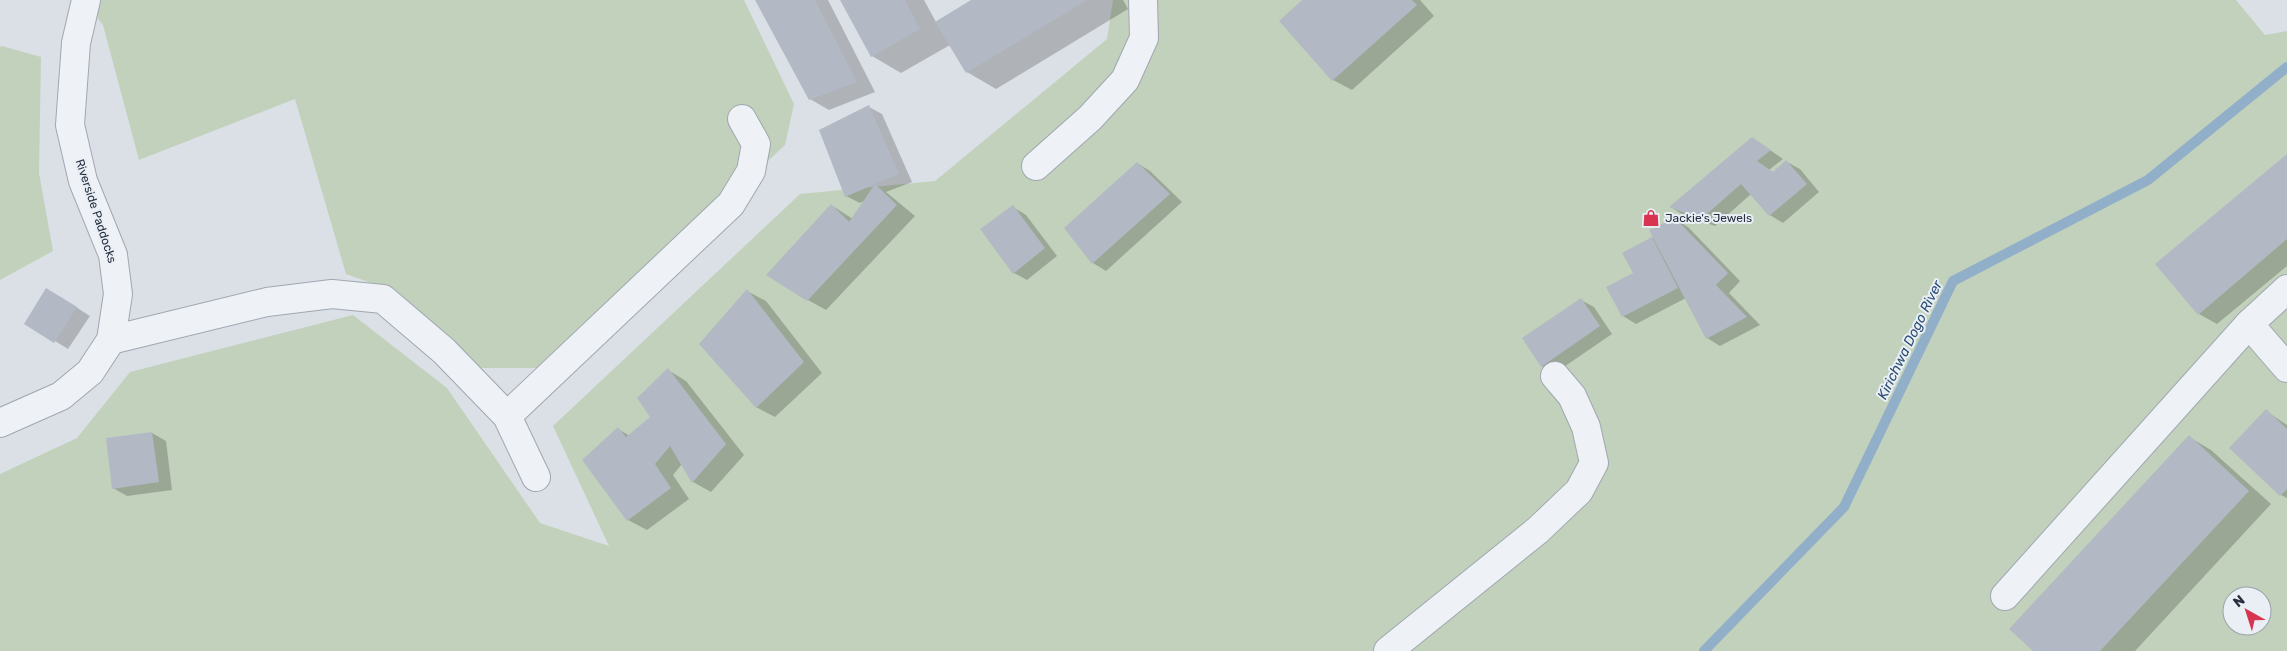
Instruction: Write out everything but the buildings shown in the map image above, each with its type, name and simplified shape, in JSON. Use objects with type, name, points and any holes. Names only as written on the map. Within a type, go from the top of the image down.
[{"type":"street","name":"Riverside Paddocks","points":[[0,423],[61,396],[90,372],[111,340],[118,294],[113,255],[83,182],[70,125],[76,43],[86,0]]},
{"type":"street","points":[[1036,166],[1090,118],[1125,80],[1144,38],[1144,0]]},
{"type":"street","points":[[507,416],[731,204],[751,171],[756,144],[742,119]]},
{"type":"street","points":[[2005,596],[2249,324],[2287,290]]},
{"type":"street","points":[[111,340],[267,302],[332,294],[383,299],[444,351],[507,416],[536,477]]},
{"type":"street","points":[[2249,324],[2287,368]]},
{"type":"street","points":[[1388,651],[1538,530],[1579,491],[1594,463],[1586,427],[1572,396],[1555,376]]},
{"type":"green space","points":[[84,0],[744,0],[794,104],[785,145],[546,368],[474,368],[396,292],[346,274],[295,99],[139,160],[103,25]]},
{"type":"green space","points":[[1113,0],[2236,0],[2265,35],[2287,31],[2287,651],[0,651],[0,474],[77,438],[130,372],[353,315],[447,388],[540,523],[609,546],[553,426],[800,194],[935,181],[1107,39]]},
{"type":"green space","points":[[0,47],[41,57],[39,173],[53,251],[0,280]]},
{"type":"waterway","name":"Kirichwa Dogo River","points":[[1704,651],[1844,507],[1953,281],[2148,180],[2287,67]]},
{"type":"place","name":"Jackie's Jewels","points":[[1651,218]]}]
